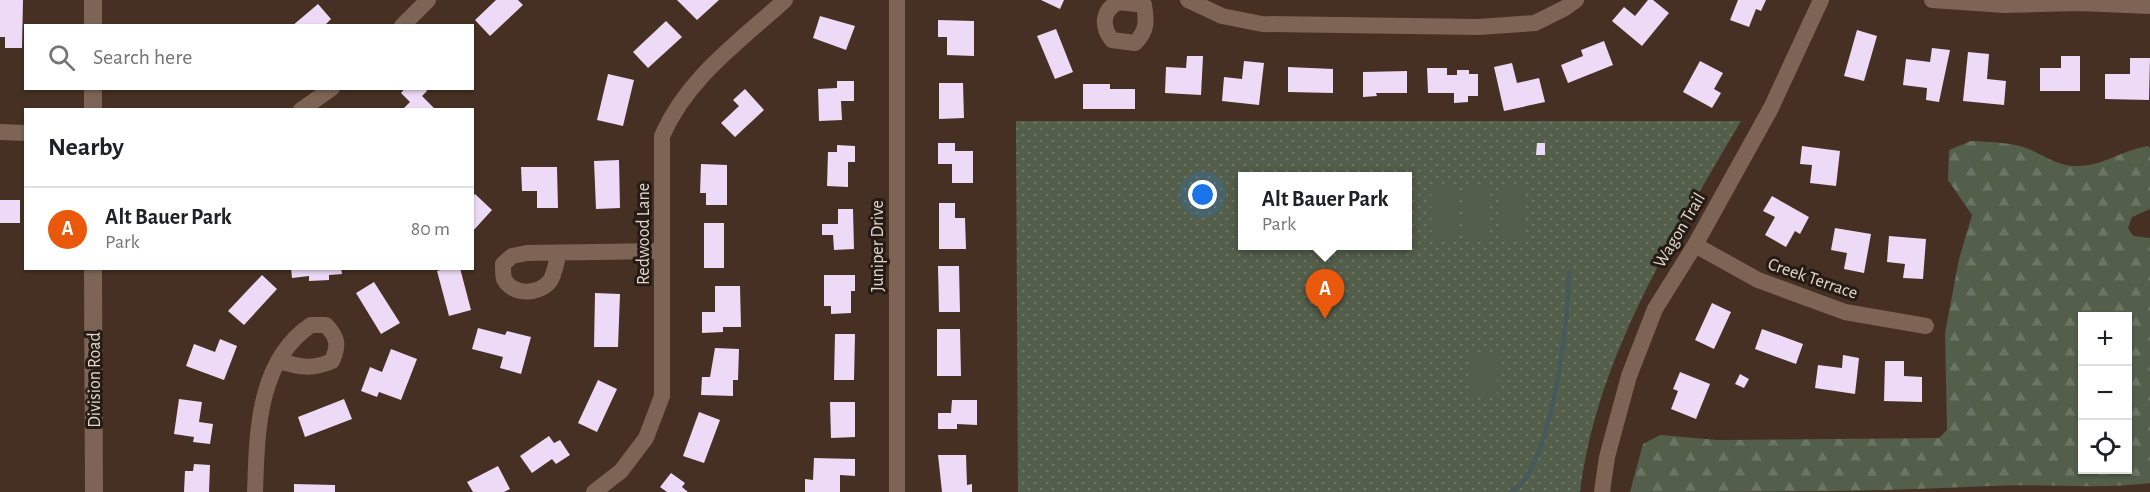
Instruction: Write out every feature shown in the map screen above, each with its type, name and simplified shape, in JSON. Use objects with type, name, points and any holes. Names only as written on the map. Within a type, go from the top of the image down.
[{"type":"street","points":[[93,0],[93,24]]},
{"type":"street","points":[[404,24],[428,0]]},
{"type":"street","name":"Redwood Lane","points":[[594,492],[621,471],[646,438],[662,396],[662,136],[674,110],[696,81],[785,0]]},
{"type":"street","name":"Juniper Drive","points":[[897,0],[897,492]]},
{"type":"street","points":[[1188,0],[1222,16],[1262,24],[1479,27],[1535,23],[1576,0]]},
{"type":"street","name":"Wagon Trail","points":[[1602,492],[1607,457],[1629,376],[1655,309],[1695,245],[1771,108],[1821,0]]},
{"type":"street","points":[[1932,0],[2004,5],[2079,2],[2150,6]]},
{"type":"street","points":[[93,90],[93,108]]},
{"type":"street","points":[[304,108],[329,90]]},
{"type":"street","points":[[0,132],[24,133]]},
{"type":"street","name":"Creek Terrace","points":[[1695,245],[1758,280],[1845,312],[1926,326]]},
{"type":"street","points":[[559,253],[662,252]]},
{"type":"street","name":"Division Road","points":[[93,270],[94,492]]},
{"type":"street","points":[[255,492],[257,430],[265,393],[279,361]]},
{"type":"green space","points":[[1016,121],[1741,121],[1665,254],[1620,345],[1589,442],[1580,492],[1018,492]]},
{"type":"green space","points":[[1971,141],[2020,146],[2071,166],[2096,163],[2139,148],[2148,146],[2150,148],[2150,209],[2132,217],[2128,228],[2133,236],[2150,238],[2150,483],[2110,486],[2010,485],[1855,491],[1630,492],[1643,444],[1660,435],[1717,440],[1939,438],[1947,430],[1945,333],[1959,259],[1972,215],[1948,180],[1949,150]]},
{"type":"green space","points":[[1431,187],[1457,187],[1457,242],[1432,242]]},
{"type":"green space","points":[[1465,188],[1490,188],[1490,242],[1465,242]]},
{"type":"green space","points":[[1499,188],[1524,188],[1524,242],[1499,242]]},
{"type":"green space","points":[[1470,354],[1498,354],[1497,397],[1469,396]]},
{"type":"building","points":[[0,0],[23,0],[22,48],[5,48],[5,37],[0,37]]},
{"type":"building","points":[[496,0],[518,0],[523,5],[490,36],[475,20]]},
{"type":"building","points":[[677,0],[719,0],[697,20]]},
{"type":"building","points":[[1041,0],[1064,0],[1060,9]]},
{"type":"building","points":[[1648,0],[1653,0],[1669,13],[1642,46],[1612,21],[1624,7],[1635,16]]},
{"type":"building","points":[[1738,0],[1766,0],[1761,11],[1756,9],[1749,27],[1730,20]]},
{"type":"building","points":[[318,4],[331,19],[326,24],[294,24]]},
{"type":"building","points":[[820,16],[855,26],[846,50],[813,38]]},
{"type":"building","points":[[938,20],[974,21],[974,56],[947,55],[947,37],[938,37]]},
{"type":"building","points":[[666,21],[682,37],[648,68],[633,52]]},
{"type":"building","points":[[1056,29],[1073,72],[1055,79],[1037,36]]},
{"type":"building","points":[[1857,30],[1877,36],[1864,81],[1844,76]]},
{"type":"building","points":[[1604,41],[1613,65],[1568,83],[1561,65],[1583,56],[1581,50]]},
{"type":"building","points":[[1932,48],[1950,50],[1939,102],[1926,100],[1927,88],[1903,85],[1906,59],[1930,62]]},
{"type":"building","points":[[1968,52],[1989,54],[1987,79],[2006,81],[2004,105],[1963,101]]},
{"type":"building","points":[[1187,56],[1203,56],[1201,95],[1165,93],[1166,67],[1186,68]]},
{"type":"building","points":[[2061,56],[2080,56],[2080,91],[2040,91],[2040,68],[2061,68]]},
{"type":"building","points":[[2130,58],[2150,58],[2149,100],[2105,99],[2105,74],[2130,74]]},
{"type":"building","points":[[1244,61],[1264,63],[1259,105],[1222,101],[1224,77],[1242,79]]},
{"type":"building","points":[[1700,61],[1723,73],[1714,89],[1721,93],[1712,108],[1683,92]]},
{"type":"building","points":[[1512,63],[1517,83],[1539,78],[1545,102],[1504,111],[1494,67]]},
{"type":"building","points":[[1288,67],[1333,69],[1333,93],[1288,92]]},
{"type":"building","points":[[1427,68],[1447,68],[1447,75],[1457,75],[1457,70],[1469,70],[1469,74],[1478,74],[1478,96],[1468,96],[1468,102],[1454,103],[1454,93],[1428,93]]},
{"type":"building","points":[[1407,71],[1407,93],[1376,93],[1377,96],[1363,97],[1363,72]]},
{"type":"building","points":[[608,74],[634,80],[623,126],[597,120]]},
{"type":"building","points":[[837,81],[854,81],[854,101],[841,101],[842,120],[819,121],[818,89],[837,88]]},
{"type":"building","points":[[939,83],[963,83],[964,118],[939,119]]},
{"type":"building","points":[[1083,84],[1110,84],[1110,89],[1135,89],[1135,109],[1083,109]]},
{"type":"building","points":[[745,89],[764,110],[735,137],[721,123],[739,106],[733,100]]},
{"type":"building","points":[[403,90],[426,90],[422,96],[434,108],[404,108],[410,102],[401,93]]},
{"type":"building","points":[[938,143],[955,143],[955,151],[973,151],[973,183],[952,183],[952,164],[938,164]]},
{"type":"building","points":[[1537,143],[1545,143],[1545,155],[1536,155]]},
{"type":"building","points":[[837,145],[855,146],[855,162],[848,162],[848,187],[827,186],[828,152],[837,152]]},
{"type":"building","points":[[1802,146],[1840,151],[1836,186],[1810,183],[1812,165],[1800,164]]},
{"type":"building","points":[[619,160],[620,208],[596,209],[594,161]]},
{"type":"building","points":[[701,164],[727,165],[727,205],[706,205],[706,193],[700,193]]},
{"type":"building","points":[[521,167],[557,167],[558,208],[537,208],[537,191],[522,191]]},
{"type":"building","points":[[474,195],[492,210],[474,230]]},
{"type":"building","points":[[1772,196],[1809,217],[1800,234],[1795,231],[1786,247],[1765,235],[1775,217],[1763,211]]},
{"type":"building","points":[[0,200],[20,200],[20,223],[0,223]]},
{"type":"building","points":[[939,203],[955,203],[955,218],[965,218],[966,249],[939,249]]},
{"type":"building","points":[[838,209],[853,209],[854,249],[834,250],[833,235],[822,235],[822,224],[838,224]]},
{"type":"building","points":[[704,223],[724,223],[724,268],[704,268]]},
{"type":"building","points":[[1835,228],[1871,234],[1864,273],[1844,269],[1847,253],[1831,250]]},
{"type":"building","points":[[1889,236],[1926,239],[1923,279],[1903,278],[1905,264],[1887,262]]},
{"type":"building","points":[[938,266],[959,266],[960,312],[939,312]]},
{"type":"building","points":[[291,270],[341,270],[342,274],[329,275],[329,280],[309,281],[309,276],[292,278]]},
{"type":"building","points":[[461,270],[471,310],[449,316],[437,271]]},
{"type":"building","points":[[262,275],[277,289],[244,325],[228,311]]},
{"type":"building","points":[[824,275],[855,275],[855,291],[851,291],[851,313],[831,314],[831,306],[824,306]]},
{"type":"building","points":[[374,282],[400,323],[381,334],[356,293]]},
{"type":"building","points":[[715,286],[740,286],[741,327],[723,327],[723,332],[702,333],[702,312],[715,312]]},
{"type":"building","points":[[595,293],[620,294],[618,347],[594,347]]},
{"type":"building","points":[[1712,303],[1731,312],[1714,349],[1695,340]]},
{"type":"building","points":[[478,328],[505,335],[507,331],[531,337],[521,374],[500,368],[503,357],[472,349]]},
{"type":"building","points":[[937,329],[960,329],[961,376],[937,376]]},
{"type":"building","points":[[1762,329],[1803,344],[1796,364],[1755,349]]},
{"type":"building","points":[[835,334],[855,334],[854,380],[834,380]]},
{"type":"building","points":[[220,339],[237,346],[224,380],[186,366],[194,344],[215,352]]},
{"type":"building","points":[[715,348],[739,349],[738,380],[733,380],[733,396],[701,395],[702,377],[710,377]]},
{"type":"building","points":[[391,349],[417,359],[401,400],[379,392],[377,397],[361,391],[370,367],[382,372]]},
{"type":"building","points":[[1843,355],[1859,358],[1855,394],[1815,388],[1818,365],[1842,368]]},
{"type":"building","points":[[1885,361],[1904,361],[1904,376],[1922,377],[1922,402],[1884,401]]},
{"type":"building","points":[[1680,372],[1710,384],[1696,419],[1671,409],[1678,391],[1673,389]]},
{"type":"building","points":[[1740,374],[1749,379],[1744,388],[1735,384]]},
{"type":"building","points":[[598,380],[617,389],[597,432],[578,423]]},
{"type":"building","points":[[179,399],[202,402],[199,422],[213,424],[210,444],[193,442],[194,437],[174,434]]},
{"type":"building","points":[[344,399],[352,419],[305,437],[298,417]]},
{"type":"building","points":[[952,400],[977,400],[977,425],[957,424],[957,429],[938,429],[938,413],[951,413]]},
{"type":"building","points":[[830,402],[855,402],[855,437],[831,438]]},
{"type":"building","points":[[699,412],[720,420],[704,463],[683,456]]},
{"type":"building","points":[[549,436],[554,443],[560,440],[570,455],[556,464],[552,459],[532,473],[520,456]]},
{"type":"building","points":[[938,455],[966,455],[967,485],[972,484],[972,492],[942,492]]},
{"type":"building","points":[[814,458],[855,459],[855,476],[840,475],[840,492],[805,492],[805,479],[813,480]]},
{"type":"building","points":[[194,464],[210,465],[209,492],[184,492],[185,471],[193,471]]},
{"type":"building","points":[[498,466],[510,489],[504,492],[473,492],[467,482]]},
{"type":"building","points":[[671,473],[685,483],[682,487],[688,492],[667,492],[660,487]]},
{"type":"building","points":[[294,484],[335,485],[335,492],[294,492]]},
{"type":"waterway","points":[[1511,492],[1526,478],[1538,454],[1548,425],[1561,357],[1569,273]]},
{"type":"place","name":"Alt Bauer Park","points":[[1325,319]]}]
